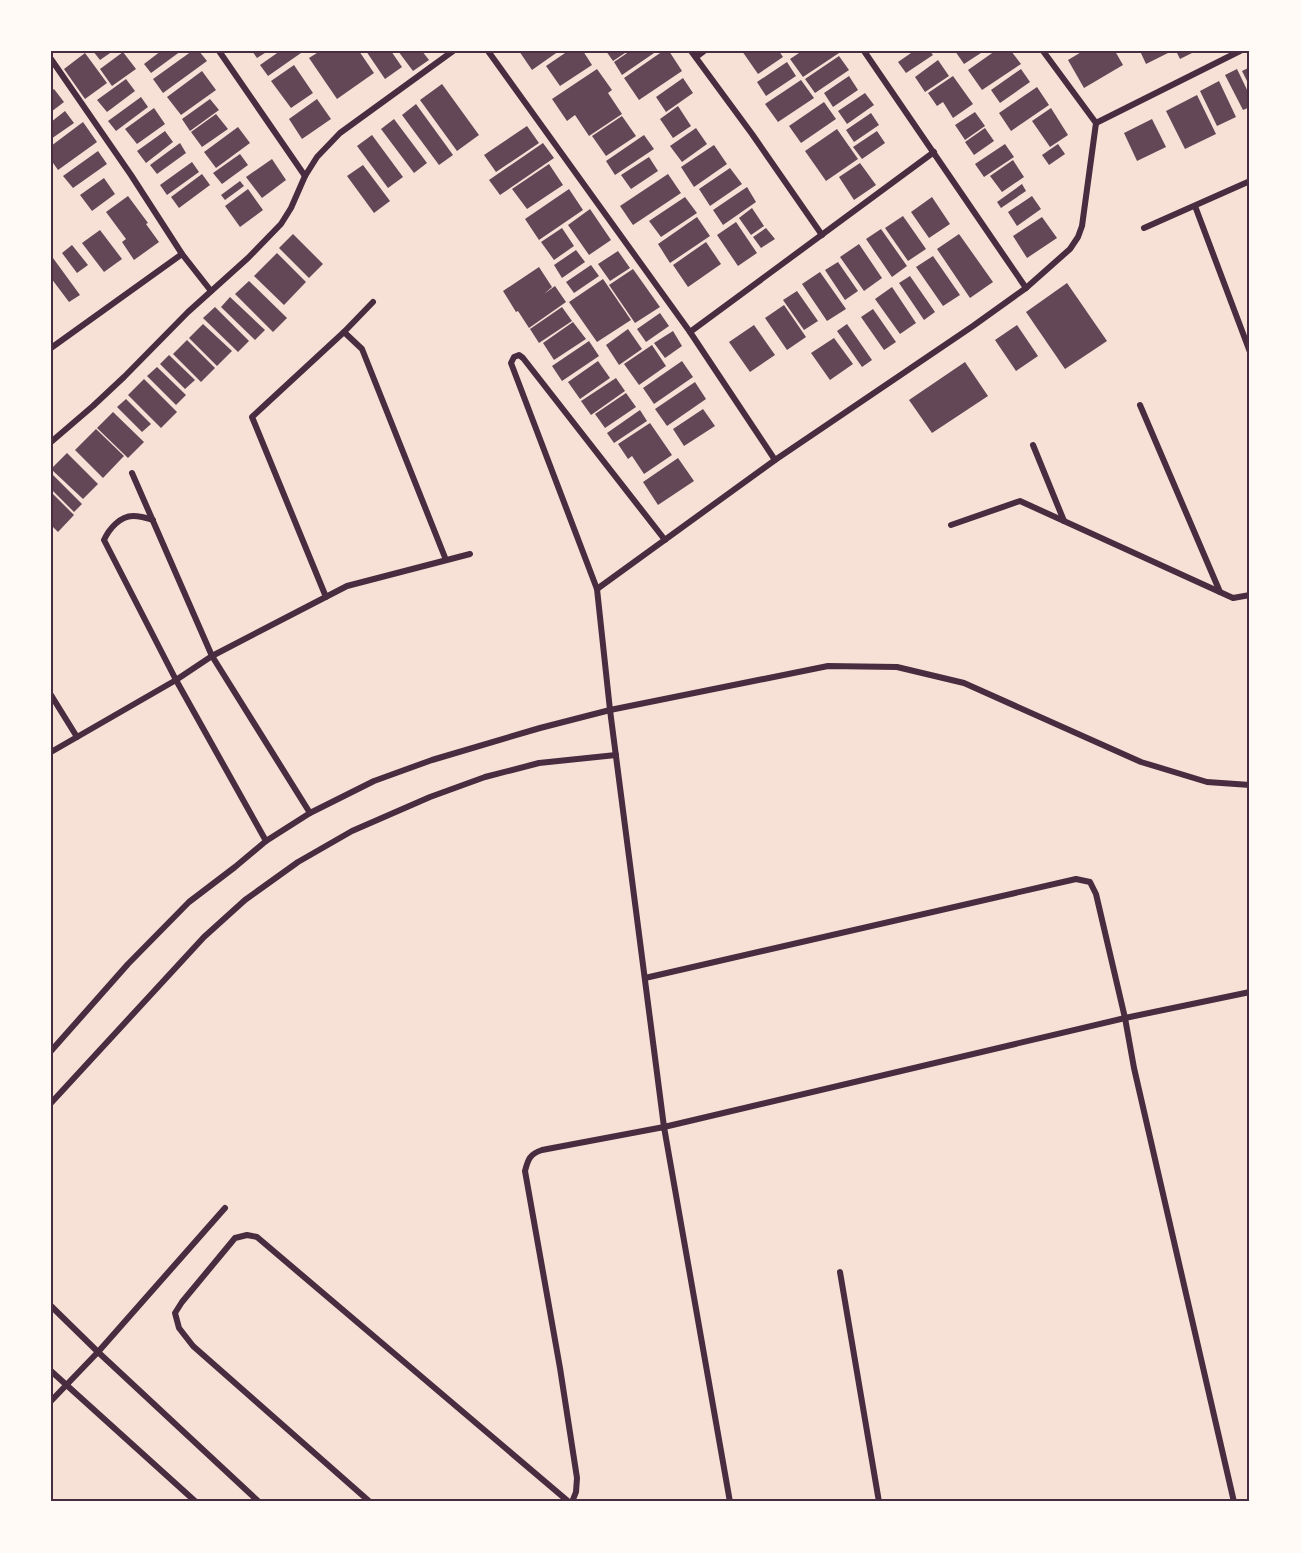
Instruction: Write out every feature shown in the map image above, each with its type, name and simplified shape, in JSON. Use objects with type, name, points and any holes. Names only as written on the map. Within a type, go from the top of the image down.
[{"type":"street","points":[[219,51],[305,176]]},
{"type":"street","points":[[51,442],[93,406],[281,224],[305,176],[317,158],[340,133],[453,51]]},
{"type":"street","points":[[488,51],[690,332],[775,460]]},
{"type":"street","points":[[704,51],[693,54],[822,235]]},
{"type":"street","points":[[864,51],[1026,288]]},
{"type":"street","points":[[597,589],[775,460],[1026,288],[1070,249],[1082,226],[1096,123],[1044,51]]},
{"type":"street","points":[[1096,123],[1240,51]]},
{"type":"street","points":[[51,59],[182,254],[211,291]]},
{"type":"street","points":[[690,332],[934,152]]},
{"type":"street","points":[[1144,228],[1250,181]]},
{"type":"street","points":[[1195,206],[1250,352]]},
{"type":"street","points":[[51,348],[182,254]]},
{"type":"street","points":[[326,597],[252,417],[373,302]]},
{"type":"street","points":[[344,332],[362,349],[446,560]]},
{"type":"street","points":[[664,540],[523,358],[519,355],[514,357],[511,363],[597,589],[610,710],[664,1127],[730,1502]]},
{"type":"street","points":[[1140,405],[1220,592]]},
{"type":"street","points":[[1033,445],[1064,521]]},
{"type":"street","points":[[132,473],[212,656],[310,813]]},
{"type":"street","points":[[951,525],[1020,501],[1233,598],[1250,595]]},
{"type":"street","points":[[153,520],[132,516],[120,520],[108,531],[104,540],[176,680],[266,841]]},
{"type":"street","points":[[51,752],[176,680],[212,656],[347,586],[470,554]]},
{"type":"street","points":[[51,1051],[128,964],[189,902],[266,841],[310,813],[374,781],[432,760],[610,710],[828,666],[897,667],[964,683],[1141,762],[1207,782],[1250,785]]},
{"type":"street","points":[[51,695],[77,737]]},
{"type":"street","points":[[51,1103],[204,937],[245,900],[298,862],[352,831],[387,815],[485,777],[539,763],[616,755]]},
{"type":"street","points":[[645,978],[1076,879],[1090,882],[1096,894],[1125,1018],[1134,1068],[1234,1502]]},
{"type":"street","points":[[369,1502],[193,1346],[179,1328],[175,1313],[236,1238],[247,1235],[257,1237],[571,1502],[576,1492],[577,1478],[525,1171],[533,1153],[664,1127],[1125,1018],[1250,992]]},
{"type":"street","points":[[51,1401],[98,1352],[225,1208]]},
{"type":"street","points":[[840,1272],[879,1502]]},
{"type":"street","points":[[51,1306],[260,1502]]},
{"type":"street","points":[[51,1371],[196,1502]]},
{"type":"building","points":[[93,51],[113,51],[100,60]]},
{"type":"building","points":[[161,51],[181,51],[151,73],[144,64]]},
{"type":"building","points":[[192,51],[199,51],[207,61],[163,93],[153,79]]},
{"type":"building","points":[[252,51],[268,51],[257,58]]},
{"type":"building","points":[[280,51],[300,51],[301,53],[268,76],[260,65]]},
{"type":"building","points":[[320,51],[359,51],[374,73],[337,99],[309,58]]},
{"type":"building","points":[[366,51],[391,51],[402,67],[385,79]]},
{"type":"building","points":[[398,51],[422,51],[429,60],[413,71]]},
{"type":"building","points":[[519,51],[559,51],[532,70]]},
{"type":"building","points":[[568,51],[583,51],[592,65],[560,86],[546,66]]},
{"type":"building","points":[[606,51],[628,51],[613,61]]},
{"type":"building","points":[[630,51],[657,51],[622,75],[614,62]]},
{"type":"building","points":[[663,51],[669,51],[682,71],[639,100],[624,78]]},
{"type":"building","points":[[742,51],[779,51],[783,57],[758,74]]},
{"type":"building","points":[[802,51],[842,51],[803,77],[790,59]]},
{"type":"building","points":[[914,51],[930,51],[933,55],[906,73],[898,62]]},
{"type":"building","points":[[955,51],[984,51],[964,64]]},
{"type":"building","points":[[995,51],[1011,51],[1021,64],[982,90],[968,70]]},
{"type":"building","points":[[1083,51],[1115,51],[1123,65],[1084,88],[1068,60]]},
{"type":"building","points":[[1140,51],[1172,51],[1146,64]]},
{"type":"building","points":[[1176,51],[1196,51],[1180,59]]},
{"type":"building","points":[[123,52],[136,69],[112,86],[100,69]]},
{"type":"building","points":[[85,53],[107,83],[85,99],[64,69]]},
{"type":"building","points":[[839,56],[849,70],[815,93],[805,79]]},
{"type":"building","points":[[938,60],[949,76],[925,92],[915,77]]},
{"type":"building","points":[[787,62],[796,76],[766,96],[757,82]]},
{"type":"building","points":[[294,65],[313,93],[291,108],[271,81]]},
{"type":"building","points":[[1250,67],[1250,87],[1242,71]]},
{"type":"building","points":[[597,69],[612,90],[608,93],[622,114],[589,136],[575,115],[567,121],[552,99]]},
{"type":"building","points":[[1021,69],[1030,82],[1000,103],[991,90]]},
{"type":"building","points":[[1237,69],[1250,96],[1250,107],[1243,110],[1225,75]]},
{"type":"building","points":[[202,71],[216,90],[181,115],[167,97]]},
{"type":"building","points":[[849,76],[858,90],[833,107],[824,93]]},
{"type":"building","points":[[953,76],[973,104],[953,118],[943,102],[937,106],[928,93]]},
{"type":"building","points":[[683,78],[693,93],[666,112],[656,97]]},
{"type":"building","points":[[126,79],[135,91],[107,112],[97,100]]},
{"type":"building","points":[[801,80],[814,98],[778,122],[765,104]]},
{"type":"building","points":[[1219,81],[1236,117],[1217,126],[1200,91]]},
{"type":"building","points":[[442,84],[479,135],[457,151],[420,100]]},
{"type":"building","points":[[1037,87],[1049,105],[1011,131],[999,113]]},
{"type":"building","points":[[54,89],[64,102],[51,112],[51,91]]},
{"type":"building","points":[[865,93],[874,105],[847,124],[838,111]]},
{"type":"building","points":[[1197,95],[1216,134],[1185,149],[1166,111]]},
{"type":"building","points":[[141,97],[148,107],[116,131],[108,121]]},
{"type":"building","points":[[210,99],[219,110],[190,131],[182,119]]},
{"type":"building","points":[[317,99],[331,119],[302,139],[289,119]]},
{"type":"building","points":[[824,102],[836,119],[801,143],[789,126]]},
{"type":"building","points":[[416,104],[453,155],[439,165],[402,115]]},
{"type":"building","points":[[678,106],[691,126],[673,138],[660,119]]},
{"type":"building","points":[[154,108],[165,124],[137,144],[125,129]]},
{"type":"building","points":[[1051,108],[1068,135],[1050,147],[1032,121]]},
{"type":"building","points":[[65,111],[74,123],[51,139],[51,122]]},
{"type":"building","points":[[975,112],[985,126],[965,140],[955,125]]},
{"type":"building","points":[[871,113],[879,125],[854,142],[846,130]]},
{"type":"building","points":[[216,114],[228,129],[202,147],[191,132]]},
{"type":"building","points":[[622,116],[636,136],[606,156],[592,136]]},
{"type":"building","points":[[394,119],[427,163],[414,173],[381,129]]},
{"type":"building","points":[[1152,119],[1166,147],[1137,161],[1124,133]]},
{"type":"building","points":[[83,122],[97,142],[58,170],[51,160],[51,146]]},
{"type":"building","points":[[527,126],[539,143],[496,172],[484,155]]},
{"type":"building","points":[[238,127],[250,143],[216,168],[204,152]]},
{"type":"building","points":[[696,128],[707,144],[682,162],[670,146]]},
{"type":"building","points":[[985,128],[994,141],[974,155],[965,142]]},
{"type":"building","points":[[837,129],[858,159],[826,181],[805,151]]},
{"type":"building","points":[[165,131],[173,142],[146,163],[137,151]]},
{"type":"building","points":[[877,131],[885,143],[862,159],[853,147]]},
{"type":"building","points":[[372,135],[403,177],[388,188],[357,146]]},
{"type":"building","points":[[644,135],[654,149],[615,175],[606,161]]},
{"type":"building","points":[[180,143],[186,153],[157,174],[150,165]]},
{"type":"building","points":[[543,143],[554,158],[500,195],[489,180]]},
{"type":"building","points":[[1005,144],[1014,157],[984,177],[975,164]]},
{"type":"building","points":[[1058,144],[1065,154],[1049,165],[1042,155]]},
{"type":"building","points":[[714,145],[727,164],[694,187],[681,167]]},
{"type":"building","points":[[98,151],[107,164],[73,188],[63,176]]},
{"type":"building","points":[[240,154],[248,165],[222,184],[213,173]]},
{"type":"building","points":[[649,157],[658,171],[631,189],[621,175]]},
{"type":"building","points":[[272,159],[286,180],[262,198],[246,177]]},
{"type":"building","points":[[1013,160],[1024,177],[1002,192],[990,176]]},
{"type":"building","points":[[192,162],[199,172],[167,195],[160,185]]},
{"type":"building","points":[[860,163],[876,185],[854,200],[839,177]]},
{"type":"building","points":[[549,164],[563,185],[527,209],[512,189]]},
{"type":"building","points":[[363,165],[390,201],[374,213],[347,176]]},
{"type":"building","points":[[730,168],[742,184],[710,206],[699,189]]},
{"type":"building","points":[[202,174],[210,185],[179,208],[171,197]]},
{"type":"building","points":[[668,174],[681,193],[633,225],[620,206]]},
{"type":"building","points":[[104,178],[115,194],[92,211],[80,195]]},
{"type":"building","points":[[240,181],[244,186],[225,200],[221,195]]},
{"type":"building","points":[[1022,184],[1026,191],[1001,208],[997,202]]},
{"type":"building","points":[[747,187],[756,202],[723,225],[713,210]]},
{"type":"building","points":[[248,189],[263,210],[240,227],[225,206]]},
{"type":"building","points":[[569,189],[583,210],[539,240],[525,219]]},
{"type":"building","points":[[128,196],[159,242],[134,260],[122,242],[126,239],[106,212]]},
{"type":"building","points":[[1032,196],[1041,209],[1017,226],[1008,212]]},
{"type":"building","points":[[685,197],[697,213],[661,237],[649,221]]},
{"type":"building","points":[[932,197],[950,224],[929,238],[911,212]]},
{"type":"building","points":[[752,208],[764,226],[751,235],[739,218]]},
{"type":"building","points":[[590,209],[611,240],[589,255],[568,225]]},
{"type":"building","points":[[903,216],[926,249],[908,261],[885,228]]},
{"type":"building","points":[[697,217],[710,236],[670,263],[658,244]]},
{"type":"building","points":[[1042,217],[1057,238],[1027,258],[1013,236]]},
{"type":"building","points":[[736,222],[757,253],[738,266],[717,235]]},
{"type":"building","points":[[562,228],[574,246],[554,260],[541,242]]},
{"type":"building","points":[[766,228],[775,239],[761,248],[753,237]]},
{"type":"building","points":[[881,229],[907,266],[892,277],[866,239]]},
{"type":"building","points":[[100,230],[122,259],[104,272],[82,243]]},
{"type":"building","points":[[293,234],[323,264],[309,278],[279,248]]},
{"type":"building","points":[[959,234],[993,282],[970,298],[937,249]]},
{"type":"building","points":[[706,242],[721,264],[688,287],[673,265]]},
{"type":"building","points":[[859,244],[882,278],[864,291],[840,257]]},
{"type":"building","points":[[72,245],[88,265],[77,273],[62,253]]},
{"type":"building","points":[[576,250],[585,262],[562,278],[554,265]]},
{"type":"building","points":[[618,251],[630,268],[610,281],[598,264]]},
{"type":"building","points":[[277,253],[306,282],[284,305],[254,276]]},
{"type":"building","points":[[933,256],[960,295],[943,306],[916,267]]},
{"type":"building","points":[[53,258],[80,295],[69,302],[51,278],[51,259]]},
{"type":"building","points":[[838,262],[858,291],[845,300],[825,270]]},
{"type":"building","points":[[591,265],[599,276],[574,293],[566,282]]},
{"type":"building","points":[[539,267],[552,287],[544,294],[555,286],[566,302],[529,328],[503,291]]},
{"type":"building","points":[[633,269],[660,307],[635,323],[609,285]]},
{"type":"building","points":[[820,272],[846,309],[827,321],[802,284]]},
{"type":"building","points":[[910,276],[935,312],[924,320],[899,283]]},
{"type":"building","points":[[603,279],[631,320],[597,342],[569,302]]},
{"type":"building","points":[[249,281],[287,318],[273,332],[235,294]]},
{"type":"building","points":[[1067,283],[1107,341],[1065,369],[1026,312]]},
{"type":"building","points":[[892,287],[916,323],[900,334],[875,299]]},
{"type":"building","points":[[797,291],[818,321],[804,330],[783,300]]},
{"type":"building","points":[[230,297],[265,330],[255,340],[221,307]]},
{"type":"building","points":[[784,305],[806,337],[787,350],[765,318]]},
{"type":"building","points":[[215,307],[249,341],[238,352],[203,318]]},
{"type":"building","points":[[562,307],[572,321],[539,343],[530,329]]},
{"type":"building","points":[[873,309],[896,342],[884,350],[861,317]]},
{"type":"building","points":[[660,313],[669,326],[646,342],[637,329]]},
{"type":"building","points":[[573,322],[586,339],[554,360],[543,343]]},
{"type":"building","points":[[203,324],[232,351],[217,366],[189,338]]},
{"type":"building","points":[[847,324],[872,360],[862,367],[837,331]]},
{"type":"building","points":[[754,325],[775,355],[750,372],[729,342]]},
{"type":"building","points":[[1017,325],[1038,356],[1016,371],[995,340]]},
{"type":"building","points":[[628,329],[642,349],[619,365],[606,345]]},
{"type":"building","points":[[673,331],[682,346],[665,358],[654,343]]},
{"type":"building","points":[[834,338],[853,364],[830,380],[811,353]]},
{"type":"building","points":[[187,340],[215,368],[201,382],[173,354]]},
{"type":"building","points":[[589,341],[599,356],[562,381],[552,366]]},
{"type":"building","points":[[652,345],[666,366],[639,385],[624,364]]},
{"type":"building","points":[[169,355],[195,380],[185,389],[160,364]]},
{"type":"building","points":[[598,361],[610,378],[580,399],[568,382]]},
{"type":"building","points":[[682,361],[693,377],[654,404],[643,388]]},
{"type":"building","points":[[965,362],[988,396],[932,433],[909,400]]},
{"type":"building","points":[[157,367],[186,395],[176,405],[147,376]]},
{"type":"building","points":[[616,378],[625,391],[591,415],[581,401]]},
{"type":"building","points":[[144,379],[177,412],[161,428],[128,395]]},
{"type":"building","points":[[695,382],[706,399],[667,426],[655,409]]},
{"type":"building","points":[[626,393],[636,407],[605,428],[595,414]]},
{"type":"building","points":[[126,399],[151,424],[142,432],[117,407]]},
{"type":"building","points":[[703,409],[715,426],[684,446],[673,429]]},
{"type":"building","points":[[640,410],[647,421],[614,443],[607,433]]},
{"type":"building","points":[[113,412],[144,442],[128,458],[97,428]]},
{"type":"building","points":[[650,423],[672,455],[644,474],[632,456],[628,459],[618,444]]},
{"type":"building","points":[[96,429],[124,456],[103,478],[75,450]]},
{"type":"building","points":[[67,453],[98,484],[83,499],[51,469]]},
{"type":"building","points":[[678,458],[694,481],[658,505],[643,482]]},
{"type":"building","points":[[51,473],[82,504],[74,512],[51,489]]},
{"type":"building","points":[[51,492],[74,515],[58,532],[51,525]]}]
